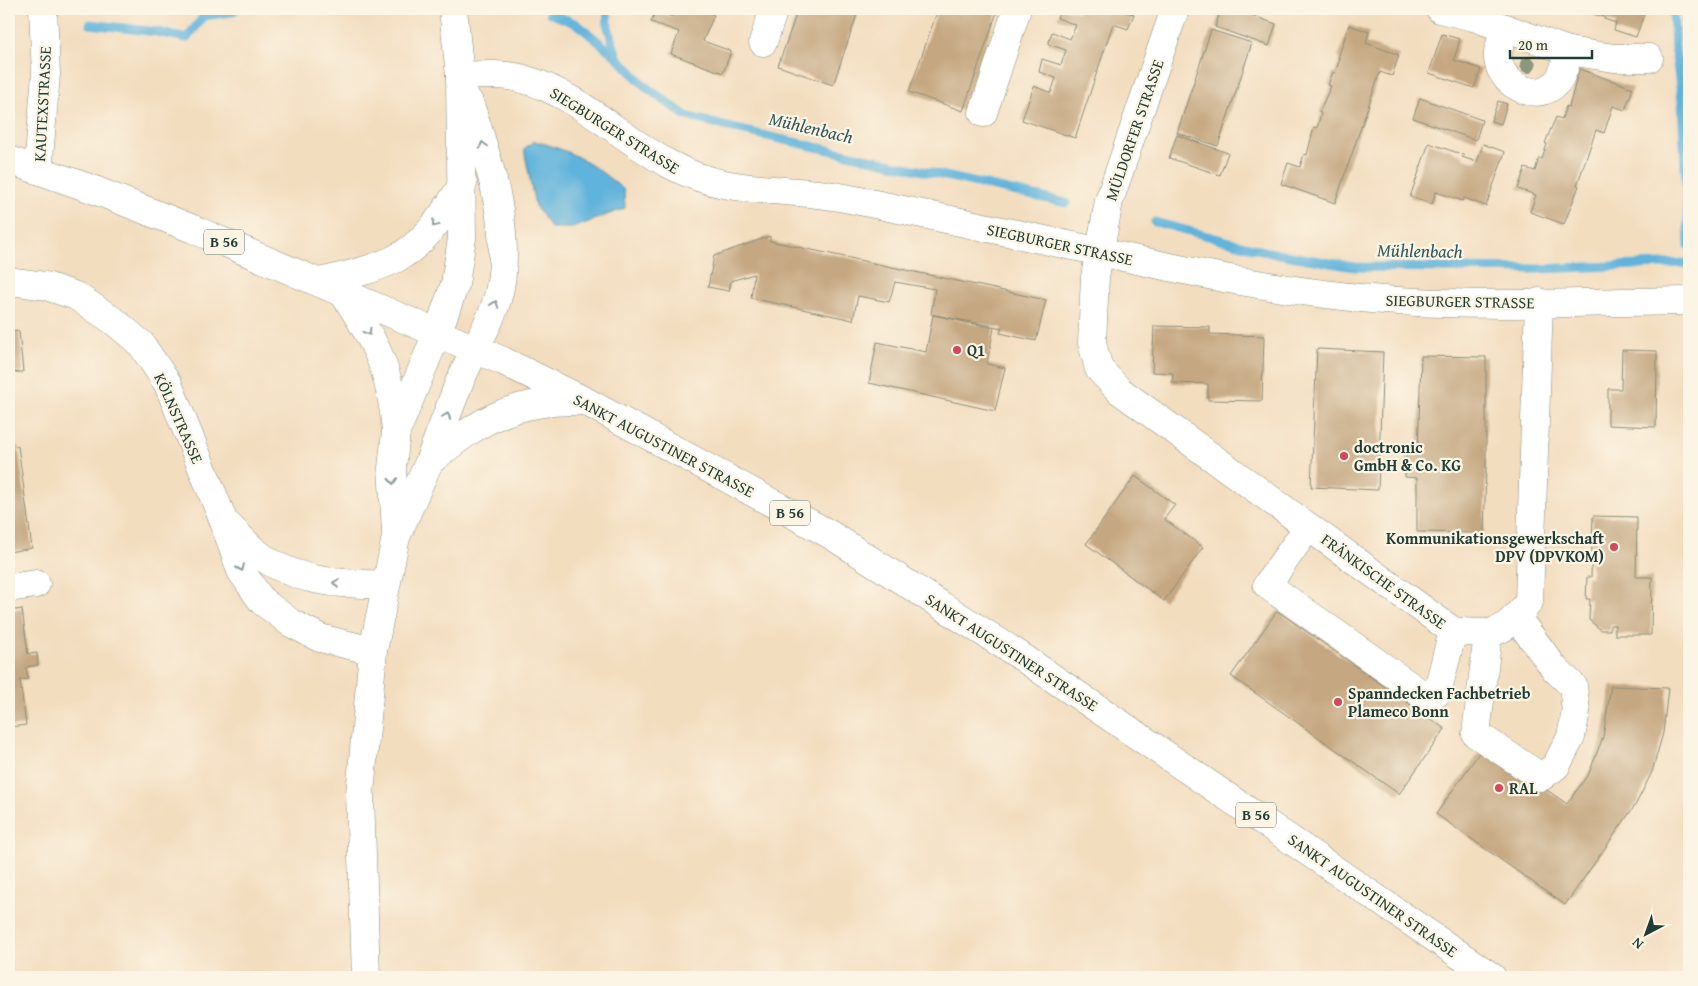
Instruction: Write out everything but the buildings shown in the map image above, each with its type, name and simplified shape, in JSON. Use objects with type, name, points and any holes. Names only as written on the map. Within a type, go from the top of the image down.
[{"type":"main road","name":"KAUTEXSTRASSE","points":[[38,170],[46,74],[43,9]]},
{"type":"main road","points":[[396,432],[450,300],[459,266],[462,238],[463,184],[460,76],[452,9]]},
{"type":"main road","points":[[763,42],[774,9]]},
{"type":"main road","points":[[983,113],[1017,9]]},
{"type":"main road","name":"MÜLDORFER STRASSE","points":[[1099,252],[1109,201],[1175,9]]},
{"type":"main road","points":[[1440,9],[1474,16],[1568,51],[1614,58],[1649,58]]},
{"type":"main road","points":[[1506,28],[1498,54],[1501,71],[1511,83],[1522,90],[1539,92],[1555,84],[1565,67],[1568,51]]},
{"type":"main road","name":"SIEGBURGER STRASSE","points":[[460,76],[499,75],[521,78],[563,94],[644,151],[682,172],[724,184],[840,197],[1220,279],[1293,291],[1453,304],[1689,301]]},
{"type":"main road","points":[[366,977],[360,794],[373,651],[385,584],[396,537],[429,462],[459,383],[497,300],[502,273],[500,220],[484,146],[460,76]]},
{"type":"main road","name":"SANKT AUGUSTINER STRASSE","points":[[9,160],[138,207],[438,331],[585,401],[831,535],[1019,655],[1492,977]]},
{"type":"main road","points":[[396,537],[392,468],[396,432],[392,390],[375,345],[331,287],[395,260],[412,248],[443,214],[463,184]]},
{"type":"main road","name":"FRÄNKISCHE STRASSE","points":[[1099,252],[1095,277],[1092,343],[1099,369],[1120,390],[1453,631],[1488,634],[1511,624],[1529,602],[1539,302]]},
{"type":"main road","name":"KÖLNSTRASSE","points":[[9,281],[46,286],[76,296],[114,321],[141,344],[168,384],[224,522],[241,571],[262,601],[291,623],[320,638],[373,651]]},
{"type":"main road","points":[[429,462],[468,430],[494,416],[522,407],[551,401],[585,401]]},
{"type":"main road","name":"KÖLNSTRASSE","points":[[224,522],[256,553],[287,571],[320,580],[350,585],[385,584]]},
{"type":"main road","points":[[1308,527],[1267,585],[1420,692],[1437,693],[1453,631]]},
{"type":"main road","points":[[9,588],[36,584]]},
{"type":"main road","points":[[1488,634],[1476,734],[1541,777],[1556,766],[1571,737],[1576,711],[1573,686],[1555,669],[1517,618]]},
{"type":"green space","points":[[9,9],[14,9],[13,69],[9,68]]},
{"type":"water","points":[[534,141],[572,154],[602,173],[624,190],[625,208],[573,228],[551,228],[535,206],[524,149]]},
{"type":"waterway","points":[[90,24],[157,32],[187,38],[204,16],[232,12],[236,9]]},
{"type":"waterway","name":"Mühlenbach","points":[[607,9],[608,27],[617,57]]},
{"type":"waterway","points":[[1673,9],[1675,49],[1682,102],[1689,246]]},
{"type":"waterway","name":"Mühlenbach","points":[[550,13],[577,24],[617,57],[646,87],[686,116],[740,130],[1066,203]]},
{"type":"waterway","name":"Mühlenbach","points":[[1155,222],[1268,252],[1354,267],[1540,269],[1689,263]]},
{"type":"place","name":"Q1","points":[[957,350]]},
{"type":"place","name":"doctronic GmbH & Co. KG","points":[[1344,456]]},
{"type":"place","name":"Kommunikationsgewerkschaft DPV (DPVKOM)","points":[[1614,547]]},
{"type":"place","name":"Spanndecken Fachbetrieb Plameco Bonn","points":[[1338,702]]},
{"type":"place","name":"RAL","points":[[1499,788]]}]
